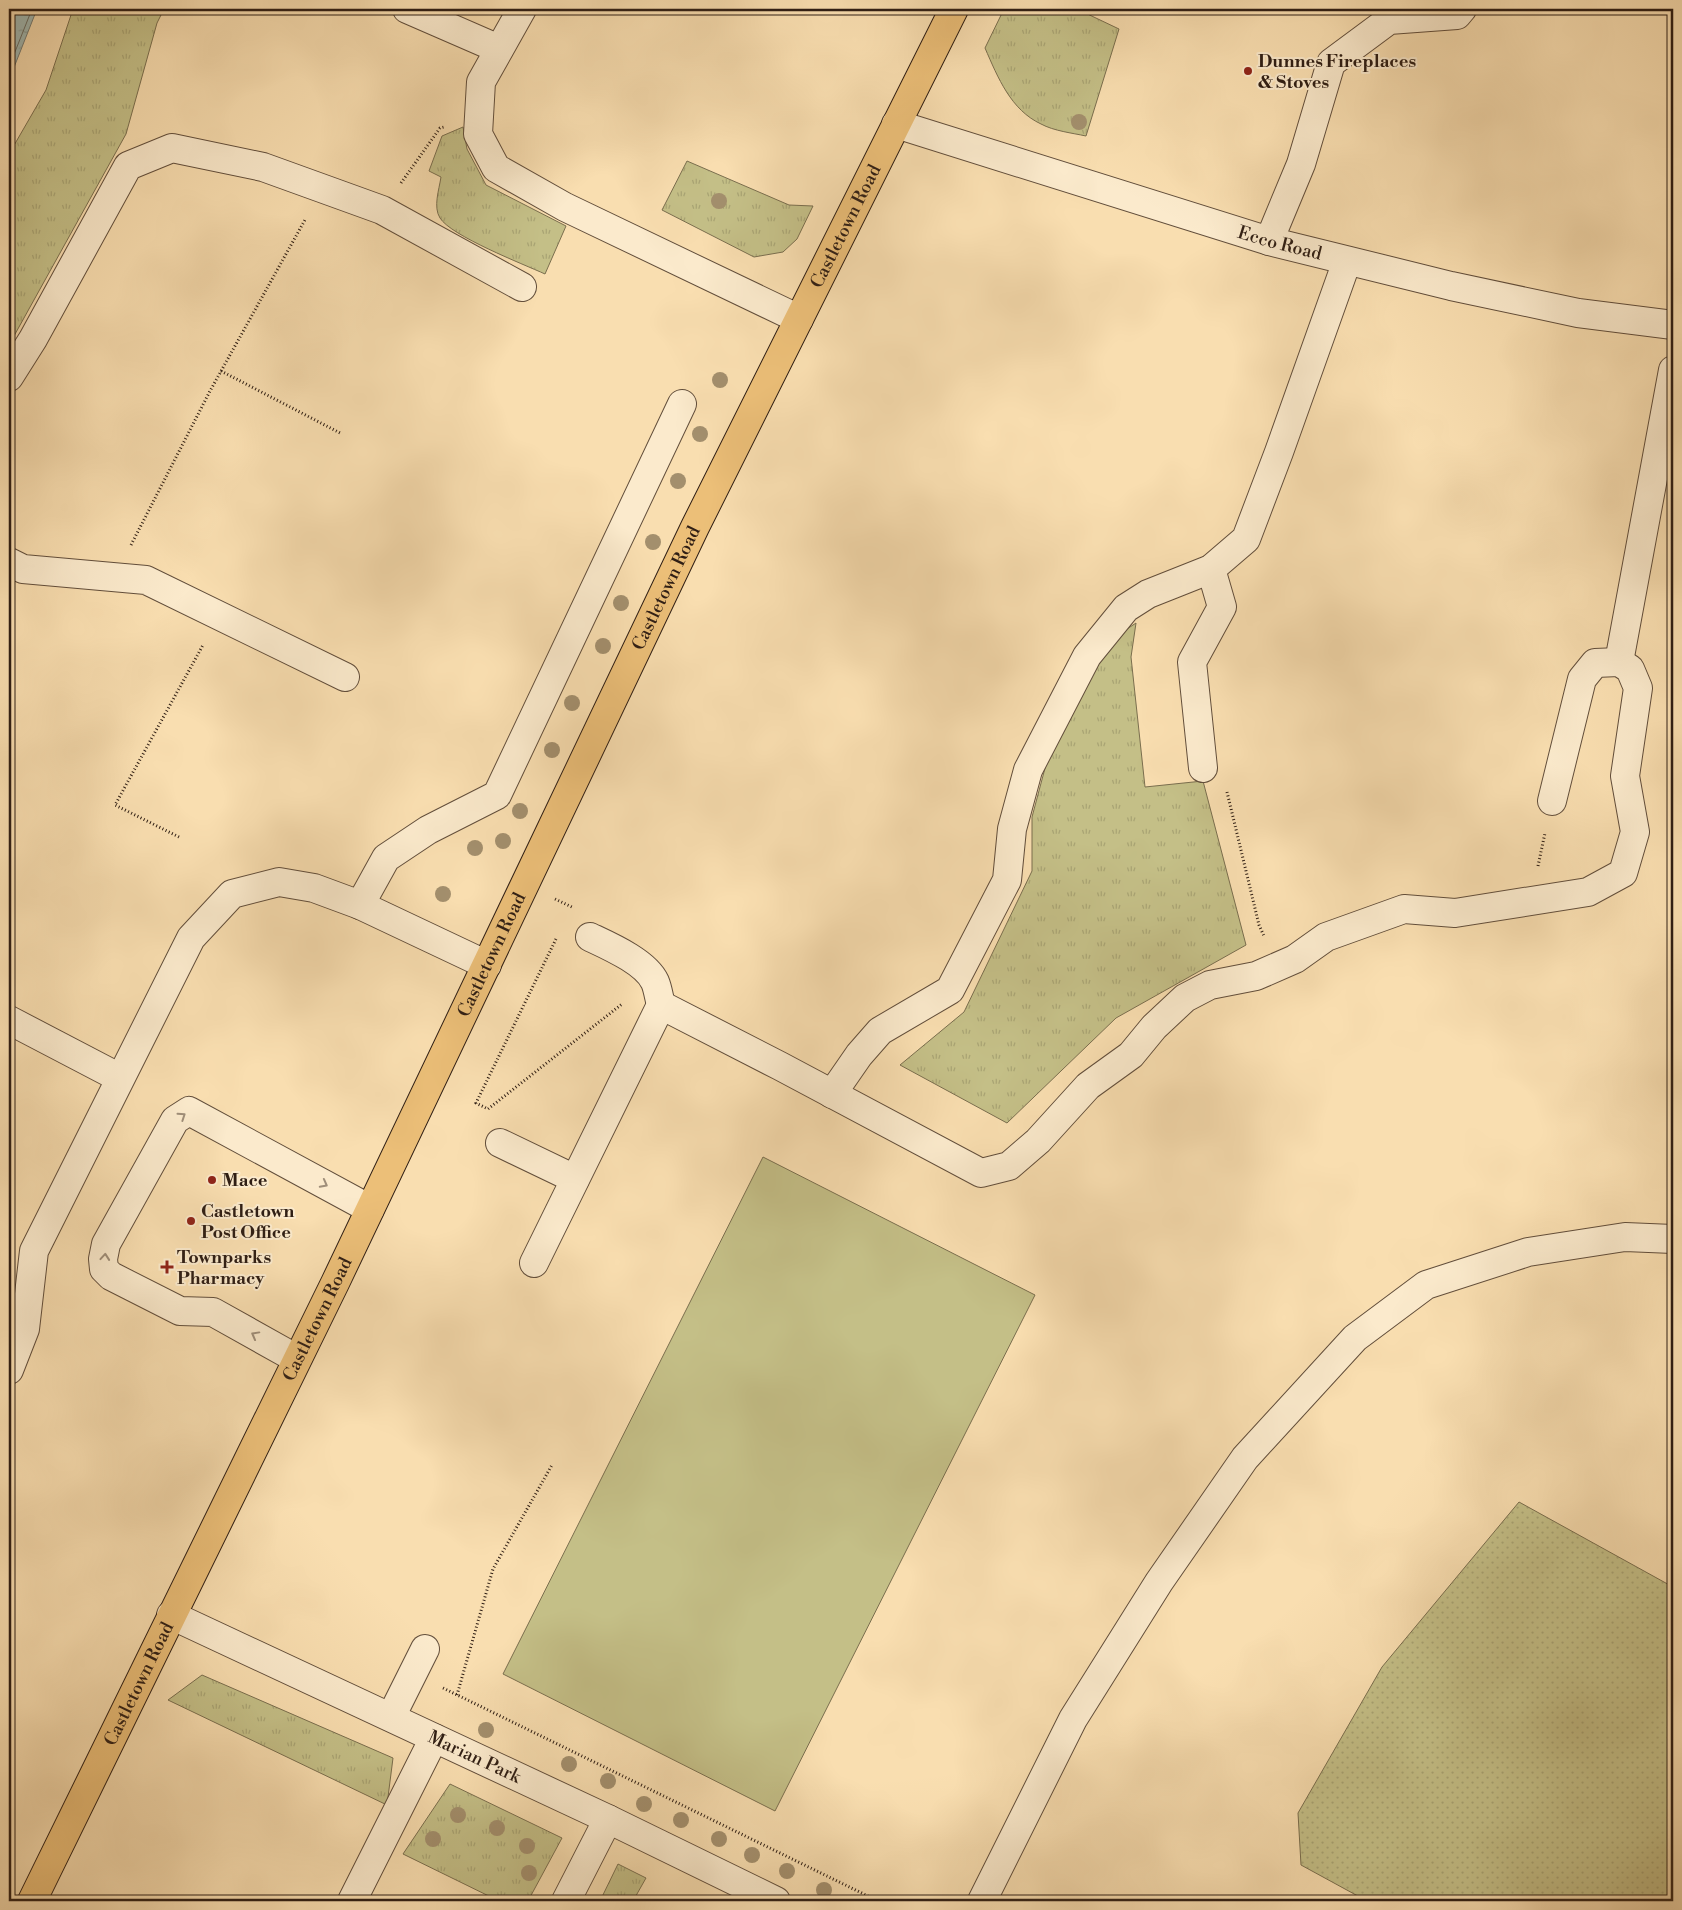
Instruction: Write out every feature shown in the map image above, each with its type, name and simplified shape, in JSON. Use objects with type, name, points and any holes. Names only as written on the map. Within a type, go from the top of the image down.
[{"type":"main road","name":"Castletown Road","points":[[32,1901],[370,1209],[691,536],[954,9]]},
{"type":"street","points":[[407,9],[499,49]]},
{"type":"street","points":[[522,9],[481,82],[478,134],[496,168],[565,207],[799,319]]},
{"type":"street","points":[[1269,241],[1301,164],[1330,63],[1389,20],[1457,15],[1462,9]]},
{"type":"street","name":"Ecco Road","points":[[896,124],[1269,241],[1451,286],[1578,313],[1673,325]]},
{"type":"street","points":[[9,377],[33,339],[128,166],[172,148],[262,167],[382,210],[522,287]]},
{"type":"street","points":[[832,1094],[859,1055],[880,1031],[950,990],[1007,880],[1012,829],[1028,770],[1087,656],[1126,608],[1148,594],[1211,569],[1246,539],[1280,452],[1347,261]]},
{"type":"street","points":[[1619,662],[1673,370]]},
{"type":"street","points":[[360,905],[386,858],[428,830],[497,795],[682,404]]},
{"type":"street","points":[[9,562],[23,569],[146,580],[345,677]]},
{"type":"street","points":[[1203,768],[1192,662],[1222,607],[1211,569]]},
{"type":"street","points":[[590,937],[619,951],[639,964],[657,993],[832,1094],[981,1173],[1009,1166],[1038,1141],[1088,1086],[1131,1055],[1154,1027],[1185,998],[1210,985],[1256,976],[1295,959],[1326,937],[1404,909],[1455,913],[1588,892],[1623,873],[1635,832],[1625,776],[1638,688],[1630,669],[1619,662],[1595,663],[1582,678],[1552,801]]},
{"type":"street","points":[[9,1370],[25,1328],[34,1251],[191,938],[232,894],[279,882],[314,888],[360,905],[486,965]]},
{"type":"street","points":[[534,1263],[575,1179],[657,993]]},
{"type":"street","points":[[9,1020],[120,1078]]},
{"type":"street","points":[[297,1359],[213,1312],[180,1311],[111,1276],[104,1269],[103,1259],[106,1244],[175,1120],[189,1111],[370,1209]]},
{"type":"street","points":[[500,1143],[575,1179]]},
{"type":"street","points":[[982,1901],[1073,1719],[1159,1582],[1245,1458],[1355,1338],[1426,1285],[1528,1252],[1625,1237],[1673,1239]]},
{"type":"street","name":"Marian Park","points":[[171,1615],[608,1819],[776,1901]]},
{"type":"street","points":[[391,1717],[425,1649]]},
{"type":"street","points":[[352,1901],[434,1738]]},
{"type":"street","points":[[566,1901],[608,1819]]},
{"type":"path","points":[[382,210],[440,128],[478,118]]},
{"type":"path","points":[[123,578],[128,551],[221,371],[322,189]]},
{"type":"path","points":[[221,371],[342,434]]},
{"type":"path","points":[[179,837],[115,805],[219,616]]},
{"type":"path","points":[[1203,768],[1224,782],[1259,925],[1278,966]]},
{"type":"path","points":[[1531,901],[1552,801]]},
{"type":"path","points":[[568,916],[572,906]]},
{"type":"path","points":[[559,933],[476,1103],[488,1109],[630,997],[657,993]]},
{"type":"path","points":[[457,1695],[493,1569],[552,1465]]},
{"type":"path","points":[[414,1673],[878,1901]]},
{"type":"green space","points":[[73,9],[164,9],[157,23],[126,134],[9,345],[9,154],[46,90]]},
{"type":"green space","points":[[1004,9],[1077,9],[1119,29],[1086,136],[1057,130],[1041,124],[1021,110],[1007,92],[985,48]]},
{"type":"green space","points":[[463,127],[467,149],[486,185],[566,226],[545,274],[472,241],[458,233],[440,218],[437,204],[441,177],[429,171],[442,136]]},
{"type":"green space","points":[[687,161],[789,205],[813,206],[797,239],[783,252],[754,257],[662,210]]},
{"type":"green space","points":[[1136,623],[1131,657],[1145,787],[1203,781],[1246,945],[1116,1018],[1007,1123],[900,1065],[964,1012],[1032,871],[1032,817],[1048,757],[1092,671],[1112,639]]},
{"type":"green space","points":[[763,1157],[1035,1295],[775,1811],[503,1674]]},
{"type":"green space","points":[[1519,1502],[1673,1587],[1673,1901],[1367,1901],[1301,1865],[1298,1813],[1382,1667]]},
{"type":"green space","points":[[202,1675],[393,1758],[387,1805],[168,1700]]},
{"type":"green space","points":[[450,1784],[562,1838],[528,1901],[499,1901],[403,1854]]},
{"type":"green space","points":[[618,1864],[646,1878],[633,1901],[600,1901]]},
{"type":"water","points":[[9,9],[37,9],[9,80]]},
{"type":"place","name":"Dunnes Fireplaces & Stoves","points":[[1248,71]]},
{"type":"place","name":"Mace","points":[[212,1180]]},
{"type":"place","name":"Castletown Post Office","points":[[191,1221]]},
{"type":"place","name":"Townparks Pharmacy","points":[[167,1267]]}]
